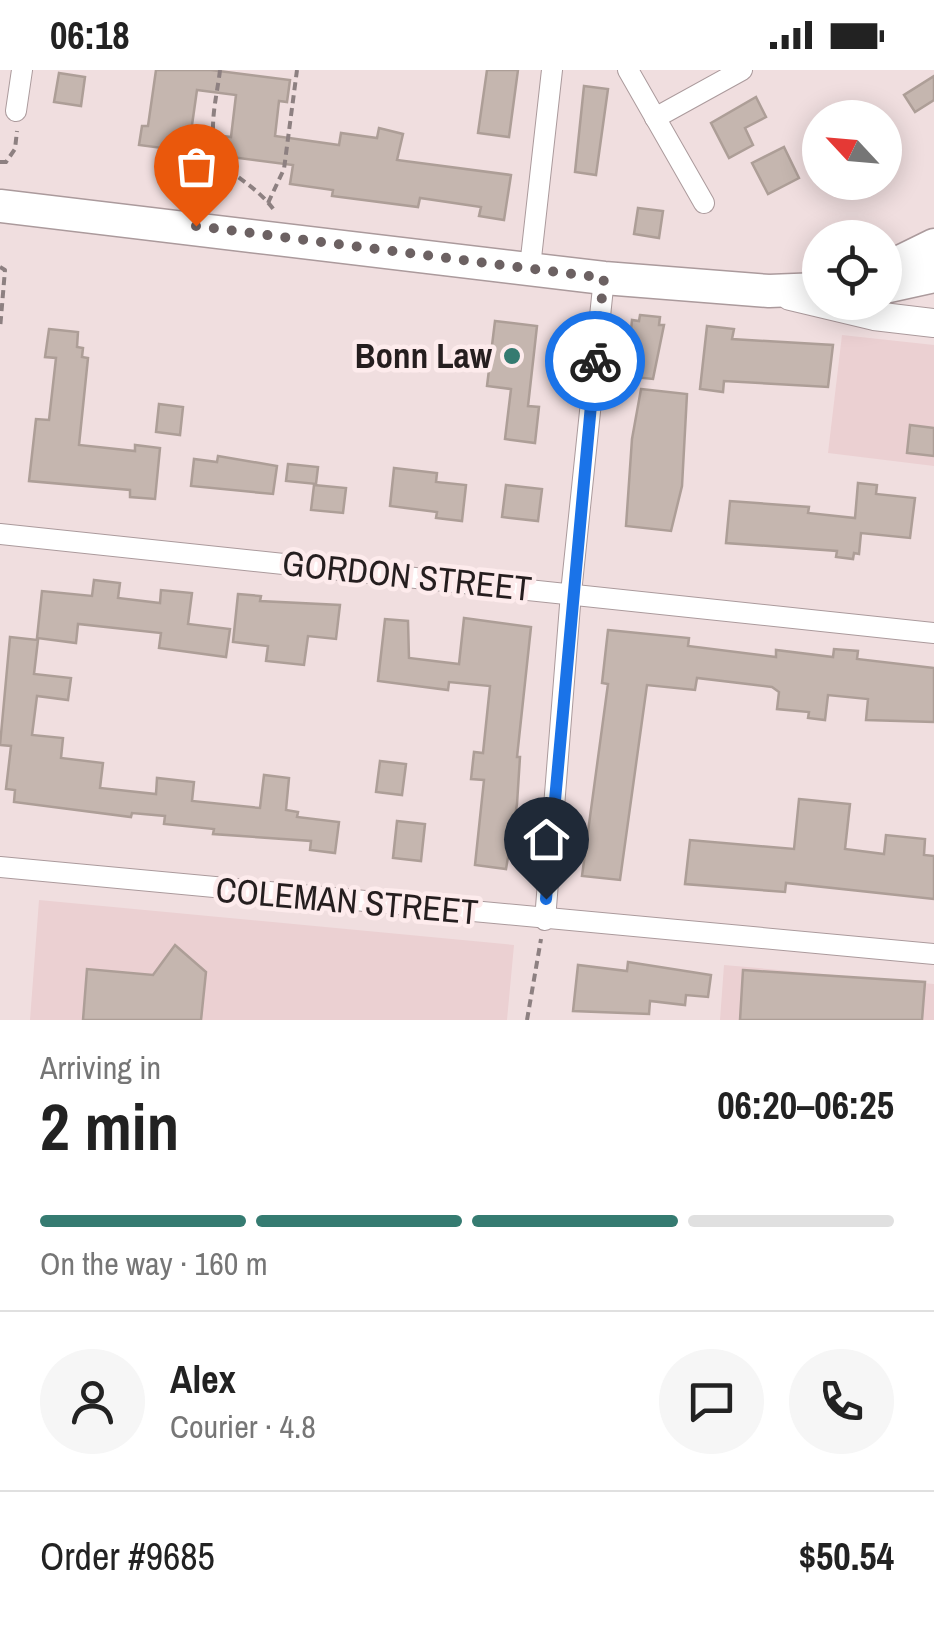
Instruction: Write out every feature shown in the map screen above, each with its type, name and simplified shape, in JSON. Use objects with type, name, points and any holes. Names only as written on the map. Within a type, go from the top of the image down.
[{"type":"main road","points":[[0,206],[604,278],[769,291],[802,290]]},
{"type":"main road","points":[[902,260],[934,245]]},
{"type":"main road","points":[[902,283],[934,276]]},
{"type":"street","points":[[16,111],[22,70]]},
{"type":"street","points":[[530,267],[552,70]]},
{"type":"street","points":[[628,70],[704,204]]},
{"type":"street","points":[[655,118],[742,70]]},
{"type":"street","points":[[545,920],[571,593],[604,278]]},
{"type":"street","points":[[769,291],[874,316],[934,323]]},
{"type":"street","name":"GORDON STREET","points":[[0,534],[934,633]]},
{"type":"street","name":"COLEMAN STREET","points":[[0,867],[934,954]]},
{"type":"path","points":[[220,70],[214,136],[218,156],[277,214]]},
{"type":"path","points":[[268,203],[284,169],[297,70]]},
{"type":"path","points":[[0,162],[6,162],[15,148],[16,111]]},
{"type":"path","points":[[0,266],[4,270],[0,329]]},
{"type":"path","points":[[527,1020],[545,920]]},
{"type":"shaded area","points":[[842,335],[934,345],[934,466],[828,453]]},
{"type":"shaded area","points":[[39,900],[514,945],[507,1020],[30,1020]]},
{"type":"shaded area","points":[[724,965],[934,984],[934,1020],[720,1020]]},
{"type":"building","points":[[156,70],[211,70],[290,80],[287,102],[279,101],[275,136],[339,145],[341,133],[377,138],[379,128],[403,134],[397,160],[511,175],[504,220],[479,216],[481,207],[420,198],[418,207],[332,196],[333,190],[290,184],[293,165],[139,145],[142,126],[148,126]],"holes":[[[197,90],[236,95],[231,137],[191,132]]]},
{"type":"building","points":[[487,70],[518,70],[509,137],[478,133]]},
{"type":"building","points":[[59,73],[85,77],[81,106],[54,102]]},
{"type":"building","points":[[934,76],[934,100],[915,112],[904,95]]},
{"type":"building","points":[[584,86],[608,89],[596,175],[575,172]]},
{"type":"building","points":[[756,97],[766,117],[745,128],[753,145],[729,158],[711,123]]},
{"type":"building","points":[[784,147],[799,178],[768,194],[752,163]]},
{"type":"building","points":[[638,208],[663,211],[659,238],[634,234]]},
{"type":"building","points":[[640,315],[660,317],[659,325],[664,325],[653,379],[632,377],[637,342],[630,341],[632,320],[639,321]]},
{"type":"building","name":"Bonn Law","points":[[495,321],[537,326],[528,406],[539,407],[535,443],[505,439],[511,389],[487,386]]},
{"type":"building","points":[[707,326],[734,329],[732,339],[833,345],[828,387],[724,381],[723,392],[700,389]]},
{"type":"building","points":[[49,329],[78,332],[77,347],[83,348],[82,357],[88,358],[79,445],[135,451],[135,445],[160,448],[155,499],[130,497],[130,490],[29,481],[36,419],[49,420],[56,358],[45,357]]},
{"type":"building","points":[[641,389],[687,394],[682,486],[671,531],[626,526],[632,439]]},
{"type":"building","points":[[159,404],[183,407],[180,435],[156,432]]},
{"type":"building","points":[[910,425],[934,428],[934,456],[907,453]]},
{"type":"building","points":[[218,456],[277,466],[273,494],[191,486],[194,459],[217,462]]},
{"type":"building","points":[[288,464],[318,467],[316,484],[286,481]]},
{"type":"building","points":[[394,468],[437,473],[436,482],[466,485],[462,521],[436,518],[437,512],[390,506]]},
{"type":"building","points":[[858,483],[877,485],[876,494],[915,498],[910,538],[861,533],[859,554],[854,553],[853,559],[836,557],[837,551],[726,543],[730,501],[809,507],[808,513],[855,518]]},
{"type":"building","points":[[314,485],[346,488],[343,513],[311,510]]},
{"type":"building","points":[[506,485],[542,489],[538,521],[502,517]]},
{"type":"building","points":[[94,580],[120,583],[118,598],[160,603],[161,590],[192,593],[188,624],[230,629],[226,657],[159,648],[161,633],[78,624],[76,643],[37,638],[42,591],[92,596]]},
{"type":"building","points":[[238,594],[261,596],[260,601],[340,605],[336,639],[308,636],[304,665],[266,661],[268,646],[233,642]]},
{"type":"building","points":[[464,618],[531,627],[517,757],[517,804],[506,869],[475,865],[484,780],[471,779],[474,752],[483,753],[490,686],[449,682],[448,690],[378,681],[385,619],[408,621],[409,658],[459,664]]},
{"type":"building","points":[[608,630],[689,638],[688,646],[776,657],[776,650],[833,657],[834,649],[858,651],[857,659],[934,668],[934,722],[866,720],[868,699],[828,695],[825,720],[808,718],[809,712],[777,709],[779,692],[772,687],[697,678],[695,690],[647,685],[620,880],[582,876],[608,684],[602,683]]},
{"type":"building","points":[[10,637],[38,640],[34,674],[71,678],[68,700],[37,696],[32,735],[63,738],[61,758],[103,763],[100,788],[156,794],[157,778],[194,782],[192,801],[260,808],[264,775],[289,778],[286,810],[298,812],[297,817],[339,822],[335,853],[310,850],[311,841],[213,834],[214,829],[164,824],[165,816],[132,813],[131,817],[14,802],[15,790],[6,789],[11,746],[0,745]]},
{"type":"building","points":[[380,761],[406,764],[402,795],[376,792]]},
{"type":"building","points":[[799,799],[850,804],[845,849],[884,854],[886,835],[925,839],[924,855],[934,856],[934,899],[786,883],[785,892],[685,884],[690,840],[794,849]]},
{"type":"building","points":[[397,821],[425,824],[421,861],[393,858]]},
{"type":"building","points":[[175,945],[206,972],[201,1020],[83,1020],[87,969],[153,975]]},
{"type":"building","points":[[628,962],[711,975],[708,997],[686,995],[685,1005],[650,1001],[649,1014],[573,1011],[578,965],[627,971]]},
{"type":"building","points":[[743,970],[925,982],[922,1020],[740,1020]]},
{"type":"way so far","points":[[196,226],[604,278],[595,361]]},
{"type":"place","name":"Bonn Law","points":[[512,356]]},
{"type":"route","points":[[546,899],[595,361]]}]
